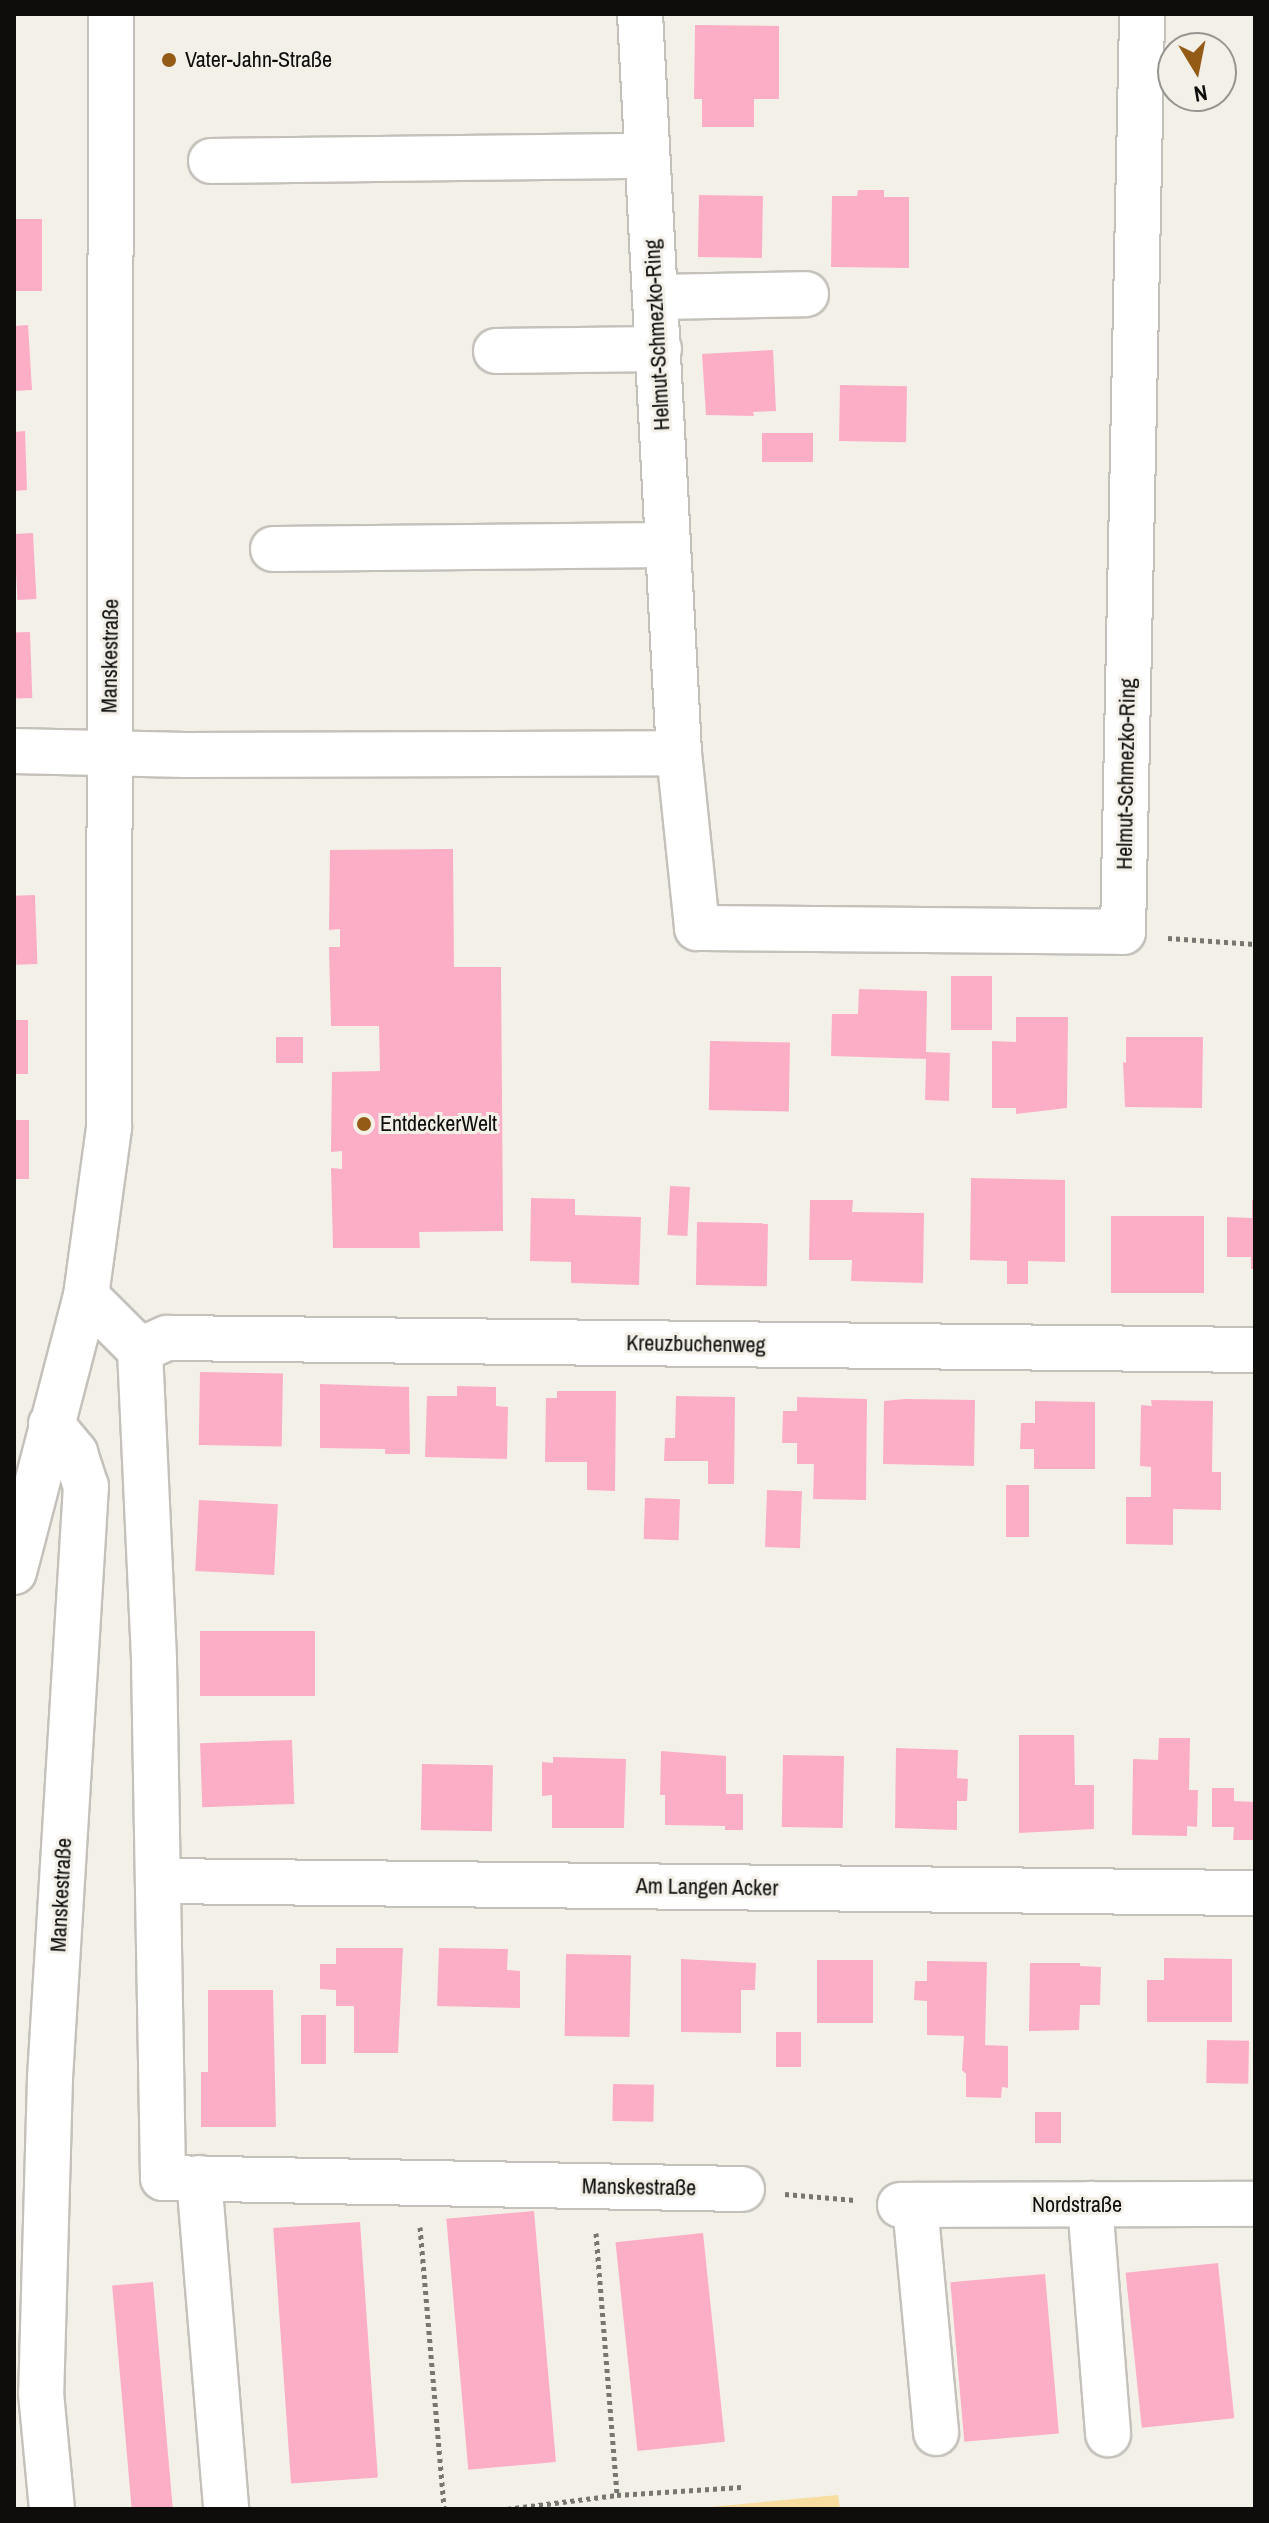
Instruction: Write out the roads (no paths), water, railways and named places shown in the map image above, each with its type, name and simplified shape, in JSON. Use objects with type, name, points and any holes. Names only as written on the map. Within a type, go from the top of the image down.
[{"type":"street","name":"Manskestraße","points":[[52,2509],[41,2393],[50,2078],[86,1486],[75,1453],[51,1424],[86,1296],[109,1128],[113,387],[111,14]]},
{"type":"street","name":"Helmut-Schmezko-Ring","points":[[640,14],[679,753],[697,928],[1123,932],[1142,14]]},
{"type":"street","points":[[211,161],[647,156]]},
{"type":"street","points":[[655,297],[806,294]]},
{"type":"street","points":[[496,351],[659,349]]},
{"type":"street","points":[[273,549],[668,545]]},
{"type":"street","points":[[14,751],[679,753]]},
{"type":"street","points":[[86,1296],[140,1350]]},
{"type":"street","name":"Kreuzbuchenweg","points":[[140,1350],[167,1338],[1255,1350]]},
{"type":"street","name":"Manskestraße","points":[[140,1350],[154,1661],[163,2178],[742,2189]]},
{"type":"street","points":[[14,1572],[51,1424]]},
{"type":"street","name":"Am Langen Acker","points":[[158,1881],[1255,1893]]},
{"type":"street","points":[[199,2178],[226,2509]]},
{"type":"street","points":[[1090,2204],[1108,2434]]},
{"type":"street","name":"Nordstraße","points":[[936,2433],[908,2205],[1255,2204]]},
{"type":"place","name":"Vater-Jahn-Straße","points":[[169,60]]},
{"type":"place","name":"EntdeckerWelt","points":[[364,1124]]}]
